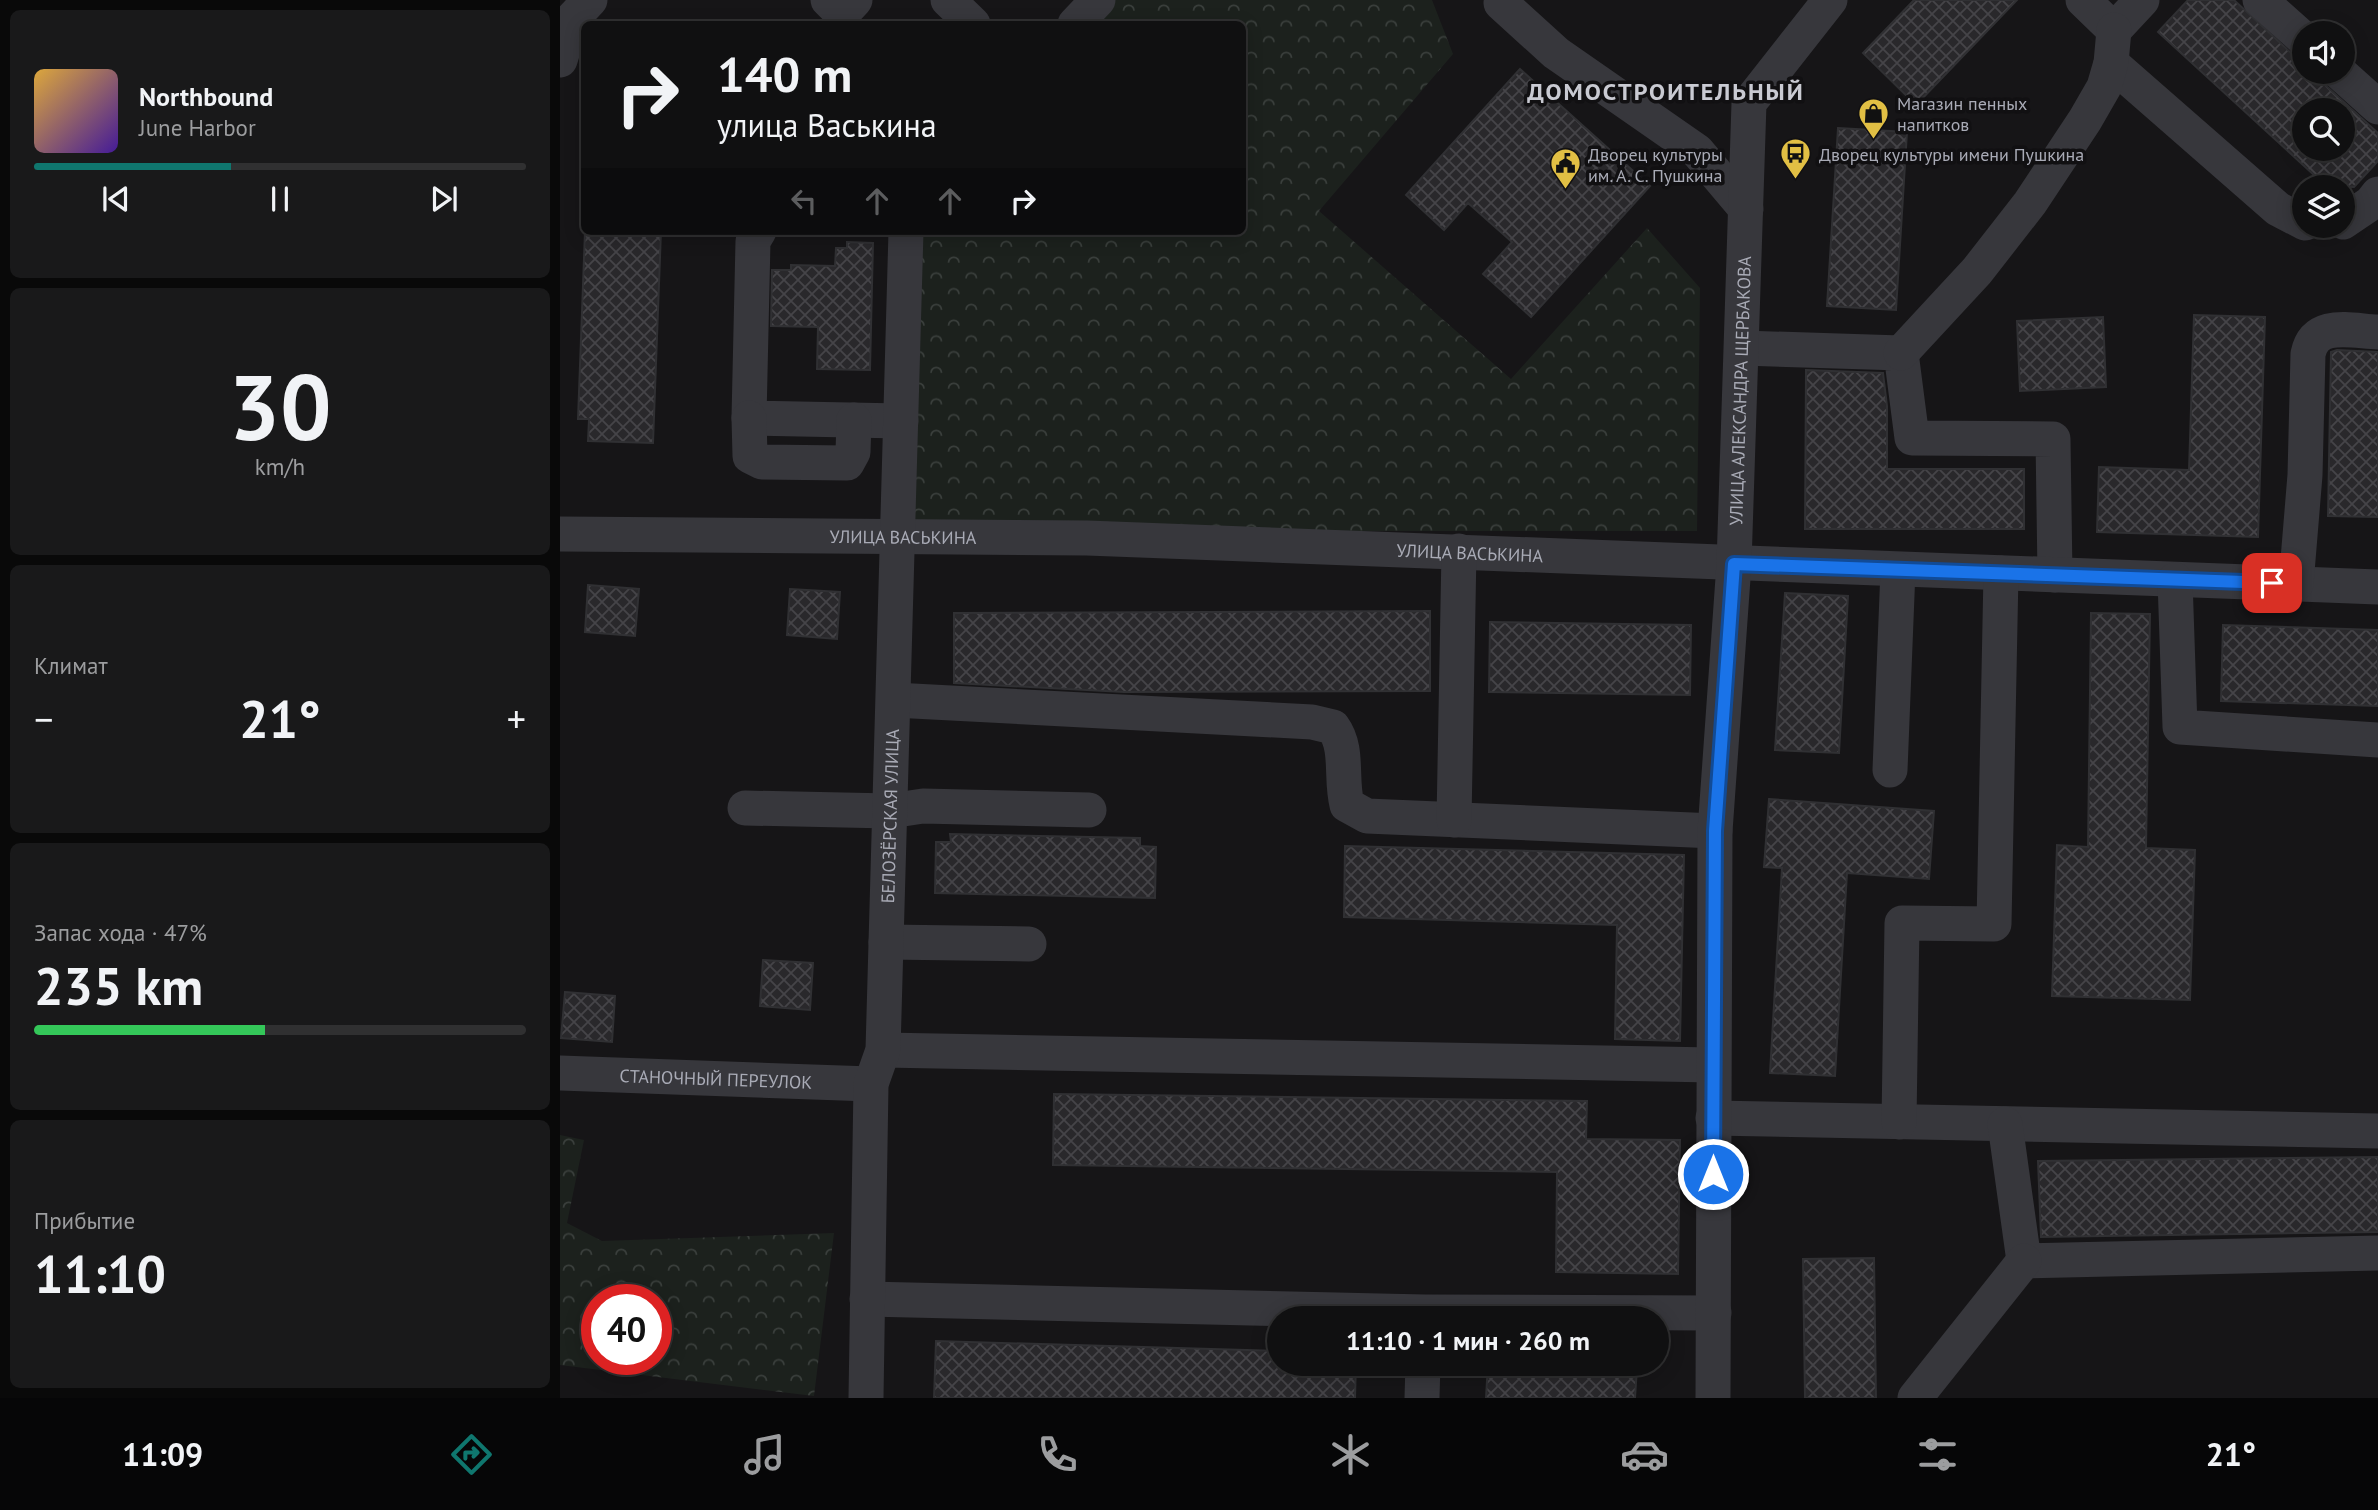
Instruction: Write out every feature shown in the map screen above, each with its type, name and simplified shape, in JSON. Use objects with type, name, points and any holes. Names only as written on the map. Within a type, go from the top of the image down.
[{"type":"street","points":[[560,60],[573,18],[590,0]]},
{"type":"street","points":[[828,0],[842,13],[855,0]]},
{"type":"street","points":[[948,0],[970,21]]},
{"type":"street","points":[[1078,21],[1098,0]]},
{"type":"street","name":"УЛИЦА АЛЕКСАНДРА ЩЕРБАКОВА","points":[[1713,1398],[1715,831],[1734,564],[1749,103],[1830,0]]},
{"type":"street","points":[[2083,0],[2113,46],[2278,209],[2292,216]]},
{"type":"street","points":[[1742,348],[1901,353],[1977,271],[2030,203],[2104,87],[2113,46],[2142,0]]},
{"type":"street","points":[[2260,0],[2292,28]]},
{"type":"street","points":[[1501,3],[1556,53],[1697,151],[1746,209]]},
{"type":"street","points":[[2352,84],[2378,107]]},
{"type":"street","points":[[2355,214],[2371,203],[2378,194]]},
{"type":"street","points":[[757,235],[753,241],[750,456],[762,462],[775,463],[847,463],[853,452],[854,421],[901,421]]},
{"type":"street","name":"БЕЛОЗЁРСКАЯ УЛИЦА","points":[[866,1398],[871,1084],[883,1050],[906,235]]},
{"type":"street","points":[[2296,584],[2305,475],[2308,354],[2311,340],[2319,333],[2329,331],[2378,332]]},
{"type":"street","points":[[1901,353],[1912,438],[2053,439],[2055,575]]},
{"type":"street","name":"УЛИЦА ВАСЬКИНА","points":[[560,534],[1087,538],[2378,587]]},
{"type":"street","points":[[1454,820],[1459,551]]},
{"type":"street","points":[[1891,769],[1898,570]]},
{"type":"street","points":[[1899,1122],[1902,923],[1994,924],[2001,573]]},
{"type":"street","points":[[2175,579],[2180,727],[2378,740]]},
{"type":"street","points":[[894,700],[1312,722],[1333,727],[1342,740],[1343,788],[1347,805],[1367,816],[1715,831]]},
{"type":"street","points":[[745,808],[890,811],[923,806],[1089,810]]},
{"type":"street","points":[[886,942],[1029,944]]},
{"type":"street","points":[[883,1050],[1713,1065]]},
{"type":"street","name":"СТАНОЧНЫЙ ПЕРЕУЛОК","points":[[560,1073],[871,1084]]},
{"type":"street","points":[[1713,1118],[2378,1131]]},
{"type":"street","points":[[1914,1398],[2024,1261],[2006,1124]]},
{"type":"street","points":[[2024,1261],[2378,1253]]},
{"type":"street","points":[[867,1299],[1267,1310]]},
{"type":"street","points":[[1669,1313],[1714,1313]]},
{"type":"street","points":[[1422,1398],[1423,1376]]},
{"type":"green space","points":[[1109,0],[1432,0],[1453,54],[1319,211],[1511,379],[1647,228],[1700,288],[1697,531],[901,531],[908,235],[1246,235],[1246,21],[1090,21]]},
{"type":"green space","points":[[560,1135],[584,1140],[567,1223],[602,1241],[834,1233],[814,1396],[642,1375],[672,1375],[672,1284],[581,1284],[581,1368],[560,1365]]},
{"type":"building","points":[[1914,0],[2017,0],[1916,105],[1863,53]]},
{"type":"building","points":[[2188,0],[2234,0],[2292,54],[2292,84],[2324,84],[2340,98],[2292,98],[2292,155],[2158,32]]},
{"type":"building","name":"Дворец культуры им. А. С. Пушкина","points":[[1520,69],[1650,186],[1531,317],[1483,274],[1512,242],[1468,203],[1444,230],[1406,195]]},
{"type":"building","points":[[2355,112],[2378,133],[2378,161],[2355,186],[2355,175],[2314,175],[2299,161],[2355,161]]},
{"type":"building","points":[[1838,128],[1907,132],[1896,310],[1827,306]]},
{"type":"building","points":[[585,235],[661,235],[653,443],[588,441],[589,419],[578,419]]},
{"type":"building","points":[[847,242],[873,243],[870,370],[817,369],[818,327],[771,326],[772,270],[791,270],[791,265],[835,266],[836,248],[847,248]]},
{"type":"building","points":[[2194,315],[2265,317],[2258,537],[2097,532],[2099,467],[2189,470]]},
{"type":"building","points":[[2103,317],[2106,387],[2020,391],[2017,321]]},
{"type":"building","points":[[2331,352],[2378,352],[2378,517],[2328,516]]},
{"type":"building","points":[[1806,370],[1883,373],[1887,406],[1887,469],[2024,469],[2024,529],[1805,529]]},
{"type":"building","points":[[588,585],[639,589],[635,636],[585,632]]},
{"type":"building","points":[[790,589],[840,592],[837,639],[787,635]]},
{"type":"building","points":[[1785,593],[1848,596],[1839,753],[1775,750]]},
{"type":"building","points":[[1430,611],[1430,691],[1124,692],[954,683],[954,613]]},
{"type":"building","points":[[2091,613],[2150,614],[2146,848],[2195,850],[2190,1000],[2052,996],[2057,845],[2088,847]]},
{"type":"building","points":[[1490,622],[1691,625],[1690,695],[1489,692]]},
{"type":"building","points":[[2223,625],[2378,630],[2378,706],[2221,701]]},
{"type":"building","points":[[1769,799],[1934,811],[1929,879],[1847,873],[1835,1076],[1770,1073],[1782,868],[1764,867]]},
{"type":"building","points":[[950,834],[1140,838],[1140,846],[1156,847],[1155,898],[935,893],[936,842],[951,842]]},
{"type":"building","points":[[1345,846],[1684,855],[1680,1041],[1615,1039],[1617,925],[1344,917]]},
{"type":"building","points":[[763,960],[813,963],[810,1010],[760,1006]]},
{"type":"building","points":[[565,992],[615,996],[612,1042],[561,1038]]},
{"type":"building","points":[[1054,1094],[1587,1101],[1586,1139],[1680,1140],[1678,1274],[1556,1272],[1557,1172],[1053,1165]]},
{"type":"building","points":[[2378,1157],[2378,1232],[2041,1237],[2038,1161]]},
{"type":"building","points":[[1874,1258],[1876,1398],[1805,1398],[1803,1259]]},
{"type":"building","points":[[936,1341],[1267,1351],[1267,1376],[1356,1376],[1355,1398],[934,1398]]},
{"type":"building","points":[[1487,1376],[1636,1376],[1635,1398],[1486,1398]]},
{"type":"place","name":"Магазин пенных напитков","points":[[1874,140]]},
{"type":"place","name":"Дворец культуры имени Пушкина","points":[[1796,181]]},
{"type":"place","name":"Дворец культуры им. А. С. Пушкина","points":[[1565,191]]},
{"type":"district","name":"ДОМОСТРОИТЕЛЬНЫЙ","points":[[1666,91]]},
{"type":"route","points":[[1713,1174],[1715,831],[1734,564],[2272,583]]}]
